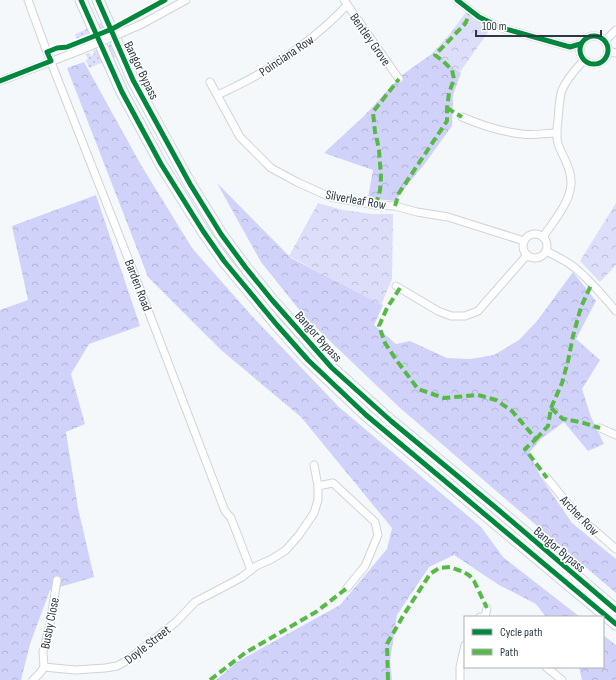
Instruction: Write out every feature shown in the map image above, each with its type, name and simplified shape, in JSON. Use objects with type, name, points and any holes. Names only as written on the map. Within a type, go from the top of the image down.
[{"type":"main road","name":"Bangor Bypass","points":[[81,0],[122,92],[160,164],[224,261],[276,325],[308,360],[366,414],[616,624]]},
{"type":"main road","name":"Bangor Bypass","points":[[98,0],[133,80],[190,184],[220,234],[272,300],[332,368],[391,421],[616,610]]},
{"type":"street","name":"Barden Road","points":[[28,0],[225,511],[231,518],[251,570]]},
{"type":"street","points":[[0,81],[81,50],[142,24],[186,0]]},
{"type":"street","points":[[457,0],[479,17],[502,28],[570,47],[580,44]]},
{"type":"street","name":"Bentley Grove","points":[[345,3],[399,79]]},
{"type":"street","name":"Poinciana Row","points":[[218,95],[267,70],[318,34],[335,18],[345,3]]},
{"type":"street","points":[[605,41],[616,30]]},
{"type":"street","points":[[590,36],[598,36],[605,41],[608,51],[604,59],[597,64],[588,63],[584,60],[580,53],[580,44],[582,40],[590,36]]},
{"type":"street","points":[[608,51],[616,53]]},
{"type":"street","points":[[543,237],[565,204],[569,194],[571,184],[570,172],[558,141],[557,133],[560,100],[562,90],[567,80],[584,60]]},
{"type":"street","name":"Silverleaf Row","points":[[210,82],[240,137],[271,168],[297,182],[330,197],[376,205],[395,206],[417,212],[448,217],[524,241]]},
{"type":"street","points":[[462,117],[493,129],[522,134],[557,133]]},
{"type":"street","points":[[534,234],[543,237],[547,244],[546,251],[542,256],[536,258],[527,256],[523,249],[524,241],[528,236],[534,234]]},
{"type":"street","points":[[546,251],[575,268],[592,283],[616,311]]},
{"type":"street","points":[[396,286],[451,316],[465,316],[478,311],[527,256]]},
{"type":"street","points":[[600,428],[616,435]]},
{"type":"street","name":"Doyle Street","points":[[44,667],[76,670],[111,668],[123,664],[172,625],[195,602],[242,577],[256,566],[279,555],[299,536],[314,513],[318,500],[318,486],[314,466]]},
{"type":"street","name":"Archer Row","points":[[547,478],[577,515],[616,549]]},
{"type":"street","points":[[318,486],[333,484],[375,522],[378,536],[365,566],[347,588]]},
{"type":"street","name":"Busby Close","points":[[44,667],[43,652],[50,624],[57,580]]},
{"type":"street","points":[[486,616],[487,608]]},
{"type":"street","points":[[460,680],[460,667],[464,649]]},
{"type":"street","points":[[33,680],[44,667]]},
{"type":"street","points":[[547,668],[562,680]]},
{"type":"green space","points":[[466,12],[491,28],[460,72],[432,53],[450,34]]},
{"type":"green space","points":[[112,18],[115,26],[77,41],[75,34]]},
{"type":"green space","points":[[121,40],[127,52],[89,68],[86,60],[88,59],[86,54],[90,53],[91,56],[94,54],[93,51]]},
{"type":"green space","points":[[433,53],[461,73],[453,95],[452,126],[395,201],[368,198],[373,170],[324,153],[364,116],[402,75]]},
{"type":"green space","points":[[84,62],[141,165],[192,248],[251,315],[339,407],[481,527],[503,557],[579,616],[545,616],[536,604],[499,585],[454,555],[429,567],[397,615],[390,661],[392,680],[216,680],[237,662],[340,605],[387,549],[392,528],[301,417],[221,350],[148,277],[67,68]]},
{"type":"green space","points":[[217,183],[291,258],[383,305],[374,325],[396,344],[410,341],[447,358],[470,359],[494,355],[519,340],[537,321],[573,272],[596,301],[576,339],[600,360],[582,389],[591,417],[604,444],[588,451],[564,422],[542,438],[529,453],[542,479],[572,523],[616,559],[616,593],[399,407],[305,317],[261,262]]},
{"type":"green space","points":[[96,195],[140,326],[89,344],[71,374],[85,424],[66,432],[78,508],[94,577],[50,590],[30,644],[21,680],[0,680],[0,310],[28,300],[12,226]]},
{"type":"green space","points":[[318,203],[343,210],[372,214],[393,214],[392,279],[381,305],[289,256]]},
{"type":"green space","points":[[616,203],[616,265],[600,282],[580,261]]},
{"type":"green space","points":[[604,636],[616,645],[616,680],[582,680],[579,668],[604,668]]},
{"type":"marked path","points":[[395,206],[399,193],[447,121],[449,93],[454,79],[452,70],[435,55],[465,24],[471,11]]},
{"type":"marked path","points":[[376,205],[380,190],[381,177],[379,150],[373,112],[399,79]]},
{"type":"marked path","points":[[447,108],[462,117]]},
{"type":"marked path","points":[[536,439],[548,426],[551,408],[562,383],[581,307],[592,283]]},
{"type":"marked path","points":[[400,288],[387,308],[379,326],[385,343],[418,389],[444,398],[478,395],[496,400],[512,411],[536,439],[525,449],[547,478]]},
{"type":"marked path","points":[[551,408],[563,419],[600,428]]},
{"type":"marked path","points":[[388,680],[387,644],[430,574],[439,568],[450,567],[464,572],[474,581],[487,608]]},
{"type":"marked path","points":[[210,680],[245,653],[316,612],[347,588]]},
{"type":"cycle path","points":[[81,0],[122,92],[161,164],[203,231],[224,261],[277,325],[308,360],[366,415],[616,624]]},
{"type":"cycle path","points":[[98,0],[133,80],[190,184],[221,234],[272,300],[332,368],[391,421],[616,610]]},
{"type":"cycle path","points":[[0,81],[51,61],[47,52],[57,48],[67,47],[112,29],[165,0]]},
{"type":"cycle path","points":[[457,0],[479,17],[502,28],[570,47],[580,44]]},
{"type":"cycle path","points":[[594,36],[604,40],[608,50],[604,60],[594,64],[584,60],[580,50],[584,40],[594,36]]}]
